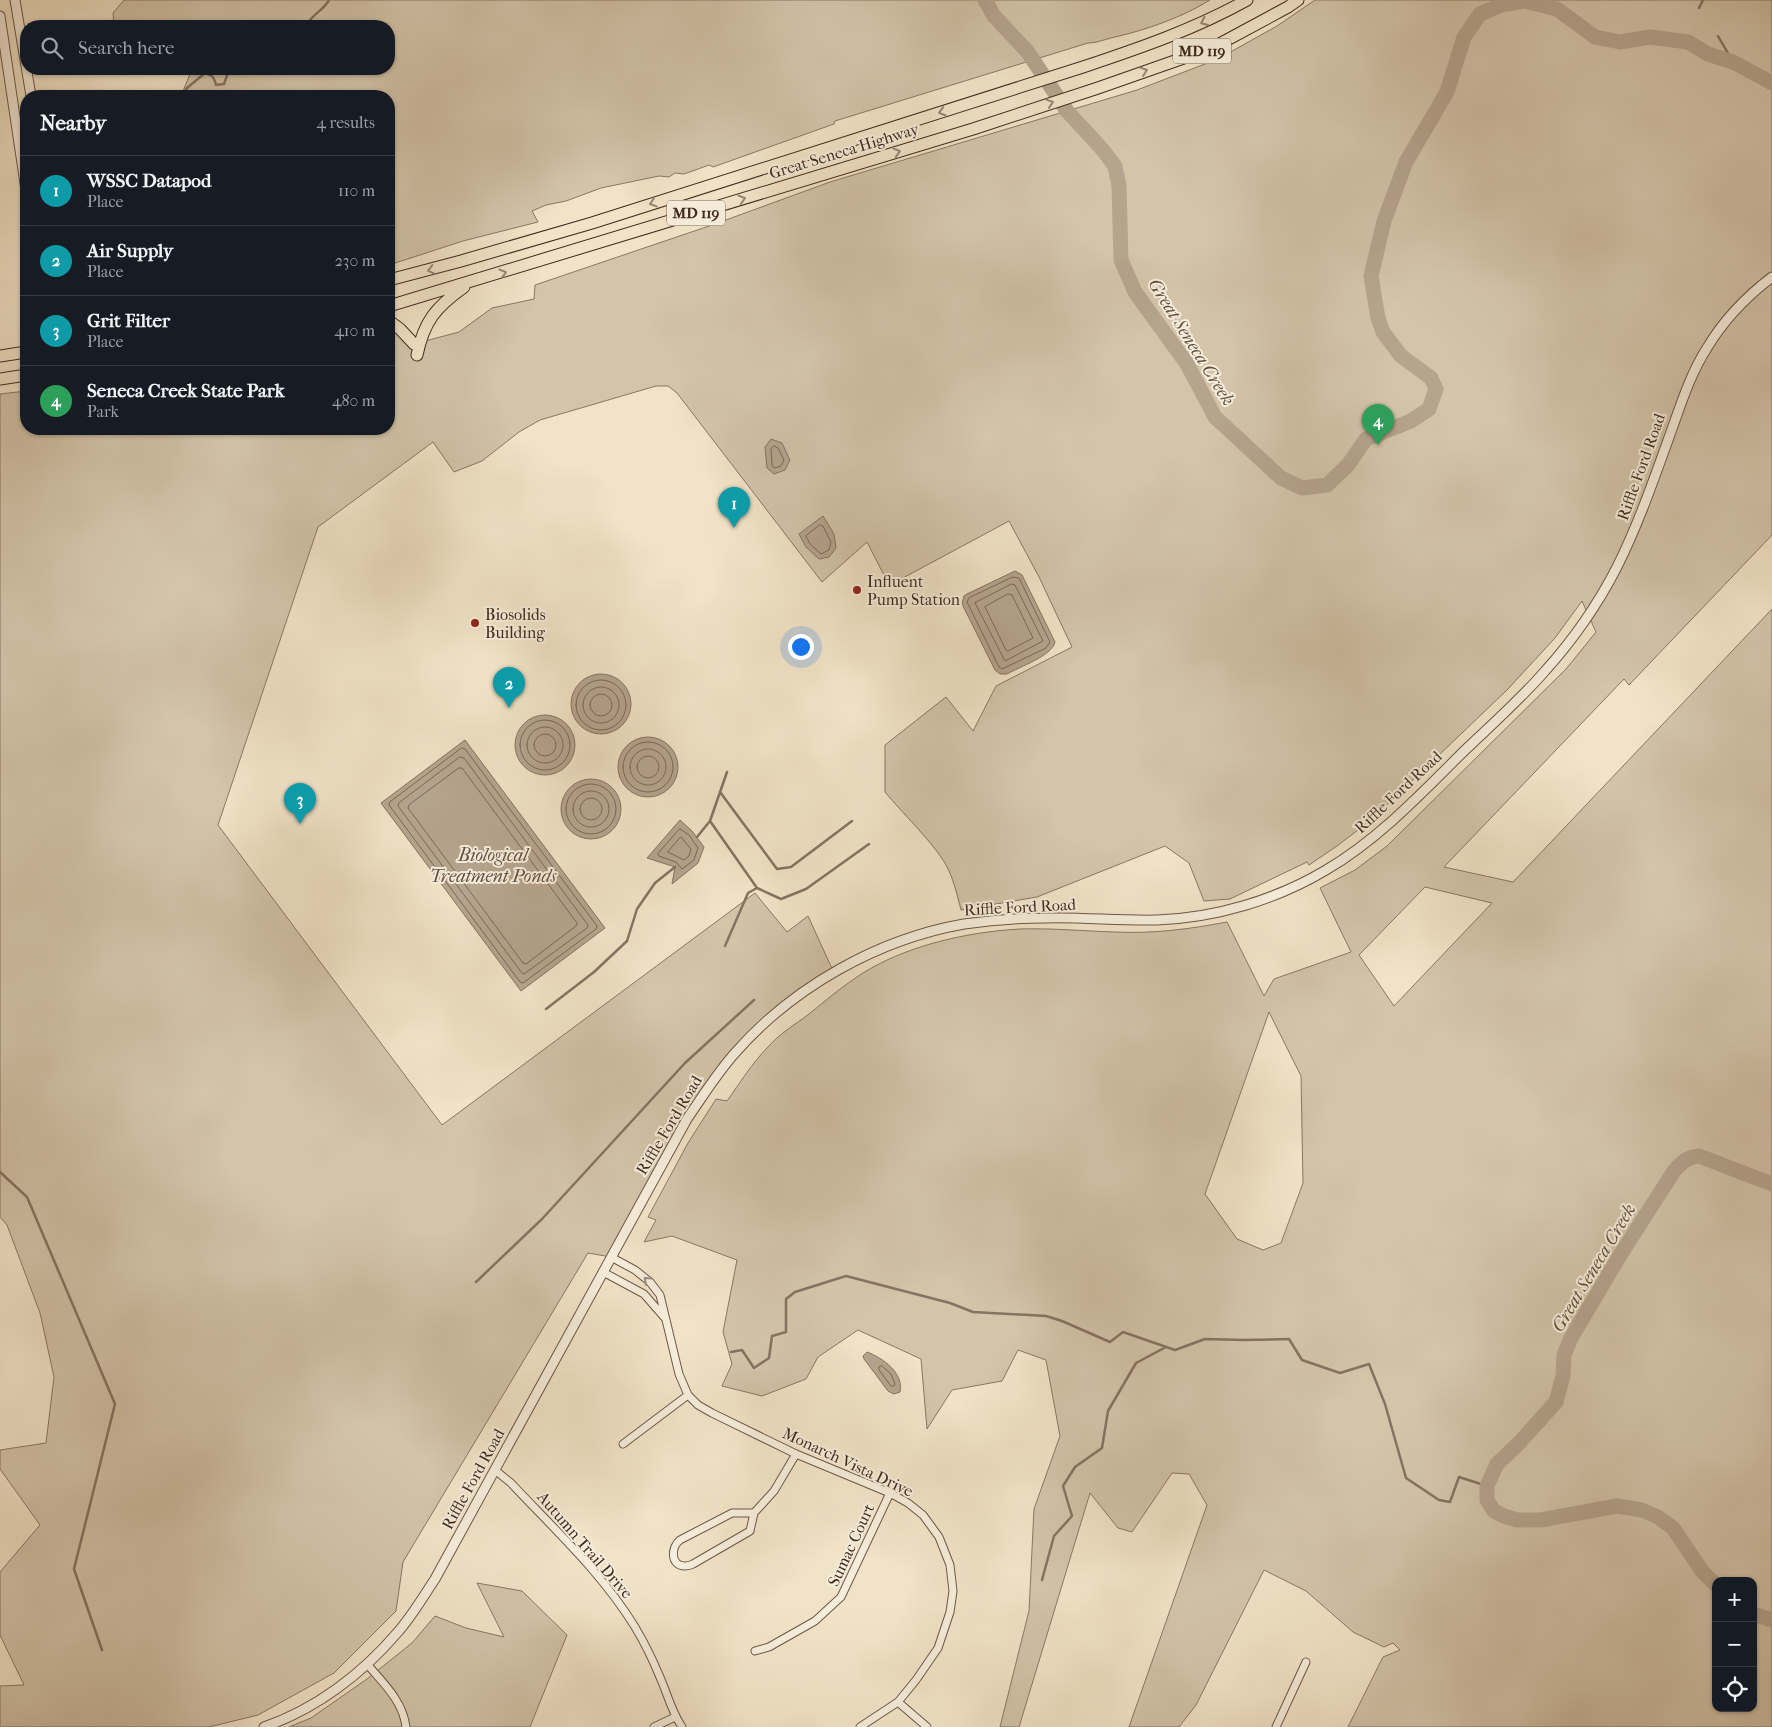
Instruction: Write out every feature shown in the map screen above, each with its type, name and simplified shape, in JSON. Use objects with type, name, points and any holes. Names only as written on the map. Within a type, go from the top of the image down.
[{"type":"main road","name":"Great Seneca Highway","points":[[395,278],[582,225],[1083,67],[1155,43],[1204,23],[1248,0]]},
{"type":"main road","name":"Great Seneca Highway","points":[[395,304],[1004,119],[1098,88],[1212,48],[1298,0]]},
{"type":"main road","points":[[395,326],[400,329],[415,350],[424,329],[445,300],[472,282]]},
{"type":"main road","points":[[0,356],[20,353]]},
{"type":"main road","points":[[0,379],[20,376]]},
{"type":"street","points":[[15,0],[20,32]]},
{"type":"street","points":[[0,16],[20,150]]},
{"type":"street","points":[[27,75],[29,90]]},
{"type":"street","name":"Riffle Ford Road","points":[[264,1727],[328,1695],[352,1678],[397,1633],[435,1579],[688,1119],[716,1076],[735,1052],[784,1007],[834,972],[888,947],[920,936],[962,925],[1046,918],[1157,920],[1195,916],[1234,908],[1297,885],[1326,870],[1378,833],[1545,672],[1586,618],[1616,569],[1636,527],[1684,394],[1706,348],[1735,310],[1772,277]]},
{"type":"street","name":"Monarch Vista Drive","points":[[611,1257],[650,1282],[660,1295],[679,1374],[688,1395],[698,1405],[796,1454],[890,1493],[908,1503],[923,1515],[939,1537],[950,1565],[953,1591],[950,1612],[938,1648],[898,1702],[860,1727]]},
{"type":"street","name":"Monarch Vista Drive","points":[[603,1272],[644,1294],[664,1317]]},
{"type":"street","points":[[623,1444],[688,1395]]},
{"type":"street","points":[[754,1513],[732,1512],[687,1536],[674,1544],[672,1552],[674,1559],[678,1565],[694,1564],[750,1530],[754,1513],[774,1491],[796,1454]]},
{"type":"street","name":"Autumn Trail Drive","points":[[495,1470],[511,1483],[620,1603],[635,1627],[659,1674],[675,1717],[682,1727]]},
{"type":"street","name":"Sumac Court","points":[[756,1651],[768,1647],[815,1621],[841,1597],[890,1493]]},
{"type":"street","points":[[1276,1727],[1306,1662]]},
{"type":"street","points":[[367,1664],[399,1702],[404,1714],[406,1727]]},
{"type":"street","points":[[898,1702],[927,1727]]},
{"type":"street","points":[[654,1727],[675,1717]]},
{"type":"shaded area","points":[[124,0],[1210,0],[1188,12],[1152,27],[1088,43],[835,121],[834,124],[713,167],[709,165],[684,174],[675,173],[669,177],[659,176],[601,188],[566,201],[546,205],[532,211],[538,222],[463,241],[395,263],[395,90],[183,90],[190,75],[395,75],[395,20],[114,20],[113,13]]},
{"type":"shaded area","points":[[1315,0],[1772,0],[1772,535],[1629,685],[1624,679],[1444,867],[1513,882],[1772,609],[1772,1727],[1348,1727],[1383,1657],[1400,1650],[1393,1643],[1384,1647],[1353,1632],[1306,1591],[1264,1570],[1196,1705],[1179,1727],[1129,1727],[1207,1505],[1189,1474],[1172,1473],[1132,1532],[1118,1528],[1090,1493],[1019,1727],[1000,1727],[1029,1611],[1034,1509],[1060,1436],[1046,1360],[1018,1350],[1002,1381],[952,1390],[927,1429],[921,1359],[858,1330],[818,1357],[806,1379],[762,1396],[722,1386],[732,1364],[723,1332],[737,1260],[672,1236],[644,1242],[656,1220],[648,1217],[688,1143],[716,1099],[727,1101],[746,1073],[782,1033],[854,979],[872,968],[891,958],[933,943],[977,934],[1020,929],[1157,932],[1227,922],[1264,996],[1274,979],[1351,952],[1320,888],[1355,870],[1387,846],[1566,669],[1596,632],[1582,601],[1555,638],[1507,690],[1371,820],[1309,865],[1307,862],[1230,899],[1204,901],[1189,863],[1165,846],[1037,897],[961,910],[953,880],[945,863],[885,792],[885,745],[946,697],[973,731],[996,686],[1072,647],[1039,577],[1009,521],[901,579],[890,587],[867,542],[822,582],[677,393],[668,386],[656,386],[540,420],[519,432],[482,461],[454,472],[433,442],[318,527],[218,825],[442,1125],[755,893],[787,932],[808,916],[834,973],[784,1007],[716,1076],[611,1257],[588,1253],[403,1562],[396,1611],[334,1673],[258,1715],[209,1727],[0,1727],[0,1686],[24,1685],[0,1635],[0,1572],[40,1525],[0,1469],[0,1450],[46,1443],[54,1377],[40,1313],[7,1225],[0,1217],[0,394],[20,392],[20,435],[395,435],[395,329],[414,344],[459,332],[492,308],[534,299],[535,285],[715,224],[830,182],[1137,90],[1218,59],[1277,26]],"holes":[[[1425,887],[1492,903],[1394,1006],[1359,955]],[[1269,1012],[1301,1076],[1303,1183],[1281,1243],[1263,1250],[1237,1239],[1205,1194]]]},
{"type":"shaded area","points":[[477,1583],[522,1591],[567,1635],[530,1727],[289,1727],[311,1718],[367,1679],[412,1643],[435,1616],[466,1628],[504,1637]]},
{"type":"water","points":[[771,439],[782,443],[790,460],[785,470],[774,474],[767,468],[765,447]]},
{"type":"water","points":[[823,516],[834,534],[836,548],[829,557],[819,559],[806,547],[799,534]]},
{"type":"water","points":[[1015,571],[1022,575],[1055,642],[1048,652],[1034,661],[1007,674],[1000,674],[995,670],[962,604],[964,596],[967,594]]},
{"type":"water","points":[[601,674],[617,679],[622,683],[626,688],[631,704],[626,720],[622,725],[617,729],[601,734],[585,729],[580,725],[576,720],[571,704],[576,688],[580,683],[585,679]]},
{"type":"water","points":[[545,715],[561,720],[566,724],[570,729],[575,745],[570,761],[566,766],[561,770],[545,775],[529,770],[524,766],[520,761],[515,745],[520,729],[524,724],[529,720]]},
{"type":"water","points":[[648,737],[664,742],[669,746],[673,751],[678,767],[673,783],[669,788],[664,792],[648,797],[632,792],[627,788],[623,783],[618,767],[623,751],[627,746],[632,742]]},
{"type":"water","name":"Biological Treatment Ponds","points":[[465,740],[605,928],[521,991],[381,803]]},
{"type":"water","points":[[591,779],[607,784],[612,788],[616,793],[621,809],[616,825],[612,830],[607,834],[591,839],[575,834],[570,830],[566,825],[561,809],[566,793],[570,788],[575,784]]},
{"type":"water","points":[[680,820],[692,831],[704,847],[698,863],[672,884],[675,867],[647,858]]},
{"type":"water","points":[[867,1352],[886,1362],[896,1373],[899,1379],[900,1392],[894,1394],[888,1391],[864,1359],[863,1356]]},
{"type":"waterway","points":[[310,20],[329,0]]},
{"type":"waterway","name":"Great Seneca Creek","points":[[985,0],[994,16],[1027,51],[1067,111],[1115,166],[1119,186],[1121,260],[1135,292],[1187,364],[1215,417],[1281,478],[1302,488],[1327,485],[1348,465],[1366,439],[1411,421],[1429,409],[1436,389],[1431,378],[1401,356],[1383,332],[1378,318],[1371,276],[1384,221],[1406,162],[1447,92],[1464,37],[1480,14],[1501,5],[1525,1],[1557,9],[1595,37],[1620,42],[1650,37],[1688,42],[1708,54],[1733,62],[1772,83]]},
{"type":"waterway","points":[[1699,8],[1703,0]]},
{"type":"waterway","points":[[1718,36],[1733,62]]},
{"type":"waterway","points":[[186,90],[203,75]]},
{"type":"waterway","points":[[209,75],[216,85],[224,84],[227,75]]},
{"type":"waterway","points":[[697,837],[710,821],[727,772]]},
{"type":"waterway","points":[[720,792],[777,869],[791,867],[852,821]]},
{"type":"waterway","points":[[710,821],[757,888],[781,899],[806,889],[869,844]]},
{"type":"waterway","points":[[546,1009],[594,972],[627,941],[637,909],[655,883],[675,867]]},
{"type":"waterway","points":[[725,946],[748,893],[757,888]]},
{"type":"waterway","points":[[476,1282],[542,1219],[685,1063],[754,1000]]},
{"type":"waterway","name":"Great Seneca Creek","points":[[1712,1581],[1702,1571],[1673,1528],[1658,1517],[1642,1510],[1617,1506],[1541,1520],[1517,1520],[1494,1511],[1487,1500],[1487,1486],[1497,1464],[1556,1402],[1563,1376],[1564,1355],[1571,1338],[1619,1257],[1674,1171],[1688,1159],[1699,1156],[1772,1184]]},
{"type":"waterway","points":[[0,1172],[27,1197],[115,1404],[74,1569],[102,1650]]},
{"type":"waterway","points":[[731,1352],[742,1350],[754,1368],[769,1358],[772,1336],[786,1332],[786,1299],[795,1292],[846,1276],[950,1303],[973,1312],[1046,1316],[1110,1342],[1123,1332],[1175,1350],[1205,1339],[1289,1339],[1302,1360],[1340,1373],[1369,1364],[1385,1404],[1406,1478],[1439,1500],[1450,1502],[1459,1477],[1487,1486]]},
{"type":"waterway","points":[[1042,1580],[1054,1536],[1072,1516],[1063,1486],[1075,1467],[1102,1448],[1108,1411],[1136,1363],[1166,1347]]},
{"type":"waterway","name":"Great Seneca Creek","points":[[1757,1615],[1772,1620]]},
{"type":"place","name":"Seneca Creek State Park","points":[[1378,445]]},
{"type":"place","name":"WSSC Datapod","points":[[734,528]]},
{"type":"place","name":"Influent Pump Station","points":[[857,590]]},
{"type":"place","name":"Biosolids Building","points":[[475,623]]},
{"type":"place","name":"Air Supply","points":[[509,708]]},
{"type":"place","name":"Grit Filter","points":[[300,824]]}]
